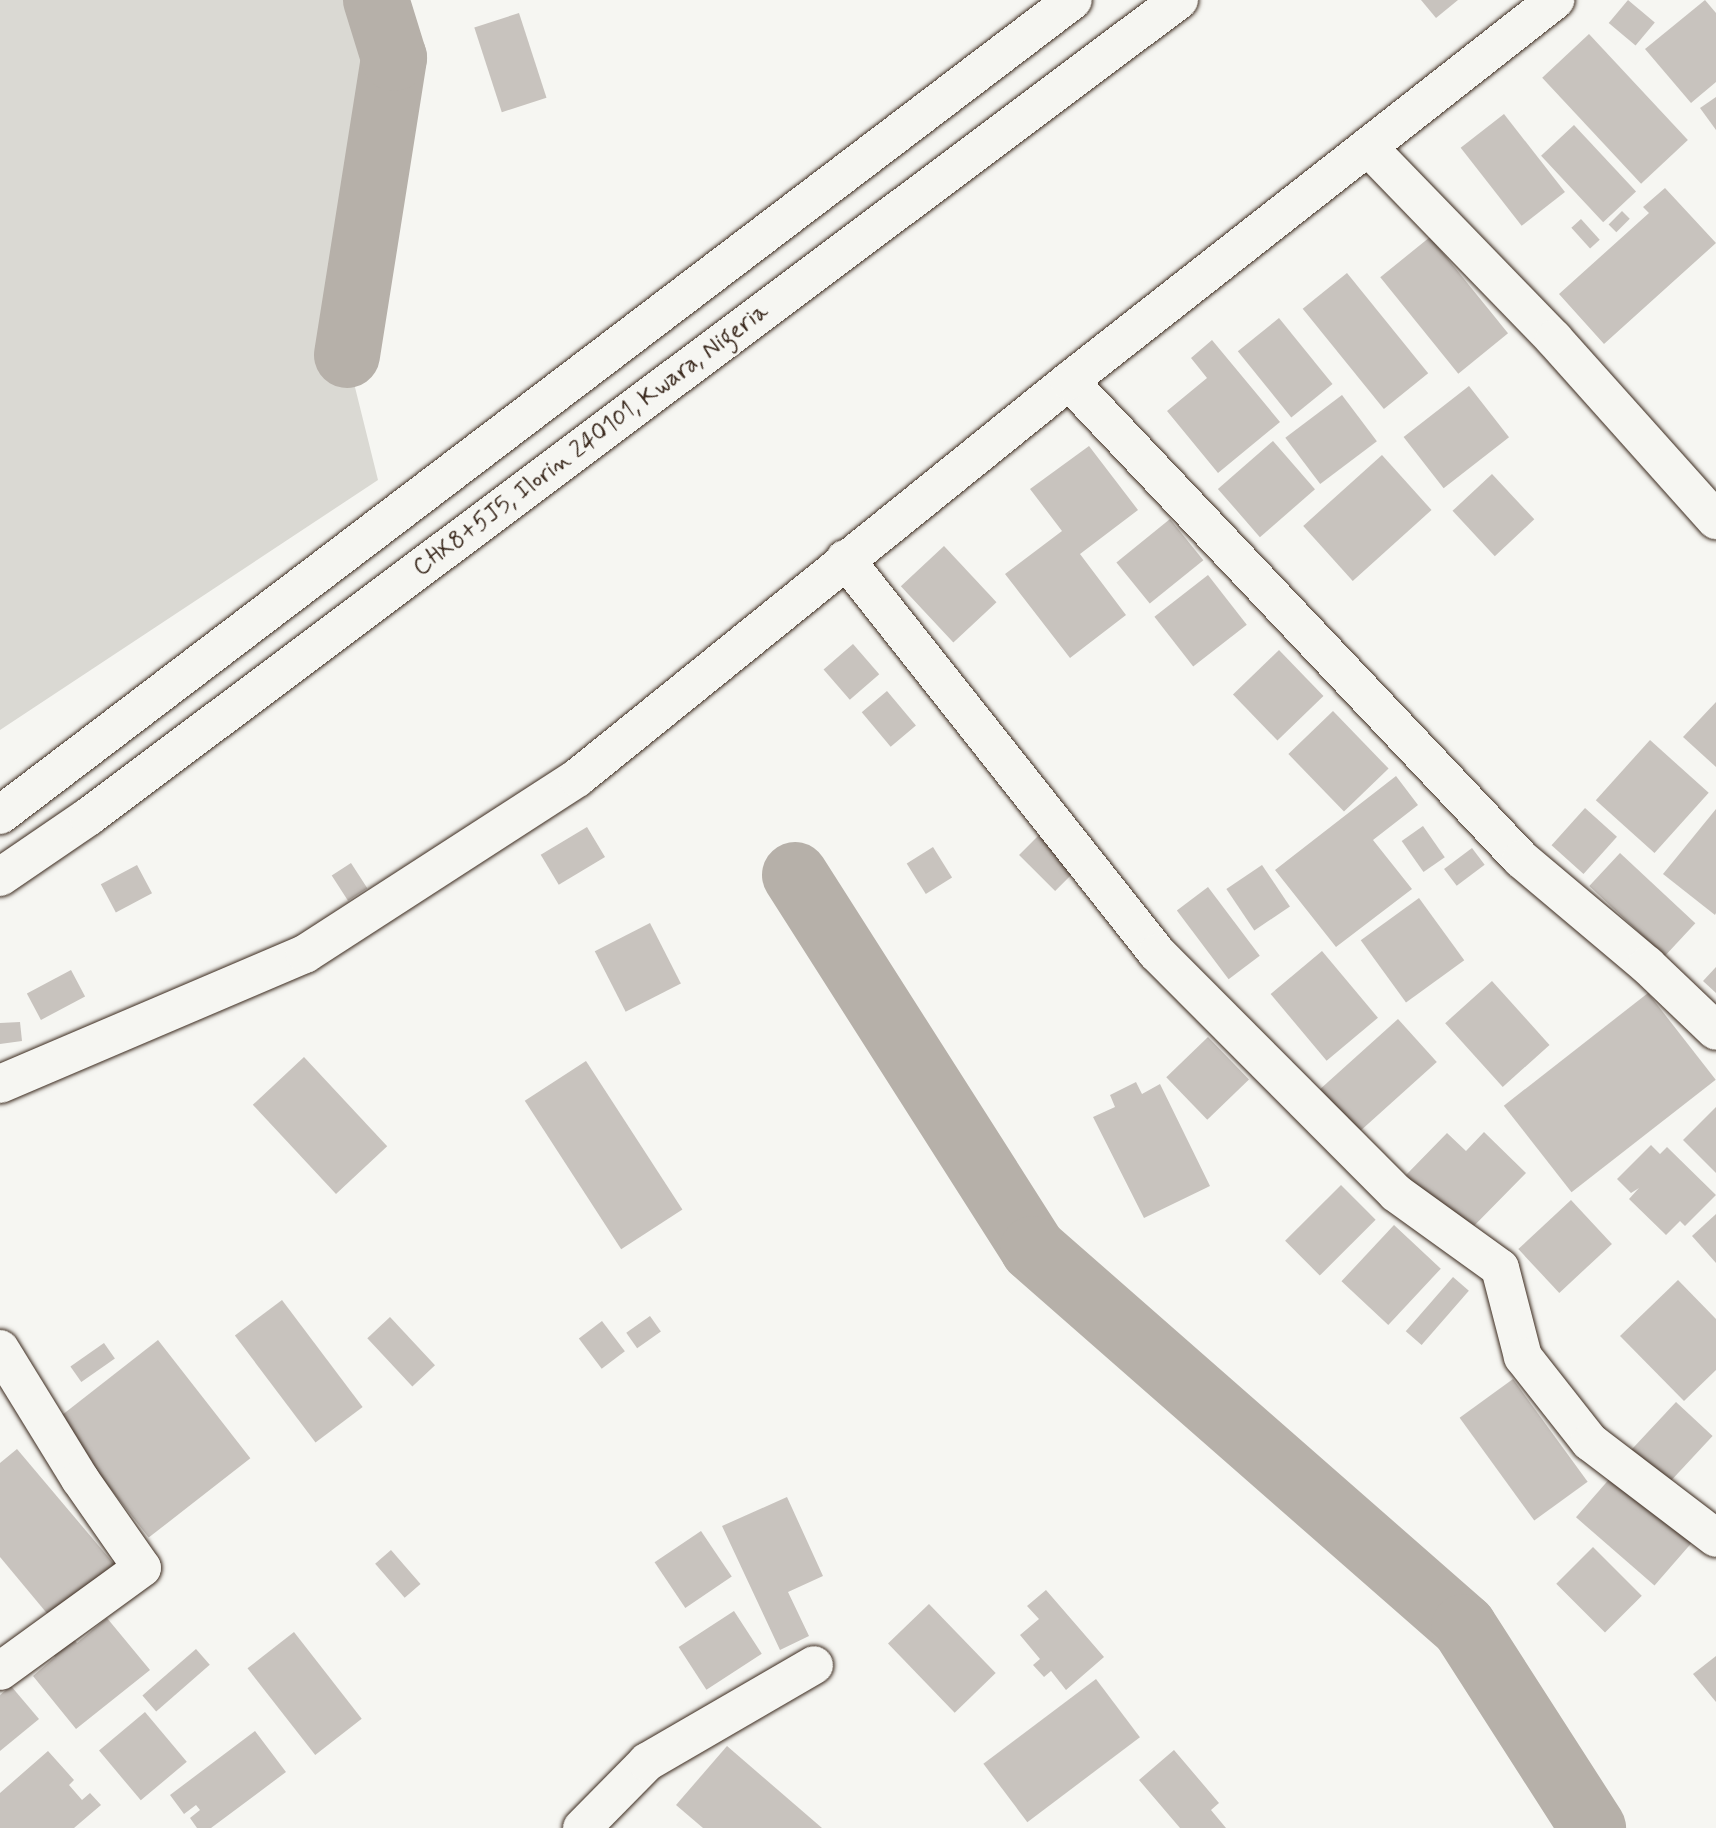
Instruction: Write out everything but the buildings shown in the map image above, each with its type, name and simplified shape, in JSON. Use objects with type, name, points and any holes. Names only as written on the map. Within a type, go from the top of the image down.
[{"type":"street","points":[[0,815],[1073,0]]},
{"type":"street","name":"CHX8+5J5, Ilorin 240101, Kwara, Nigeria","points":[[0,877],[88,817],[1179,0]]},
{"type":"street","points":[[0,1084],[305,954],[577,778],[724,663],[845,559],[1555,0]]},
{"type":"street","points":[[1368,147],[1554,339],[1716,520]]},
{"type":"street","points":[[1069,381],[1521,859],[1647,965],[1716,1031]]},
{"type":"street","points":[[845,559],[1157,953],[1396,1193],[1500,1268],[1523,1357],[1590,1442],[1716,1538]]},
{"type":"street","points":[[0,1349],[80,1479],[142,1568],[0,1671]]},
{"type":"street","points":[[582,1828],[647,1762],[814,1665]]},
{"type":"shaded area","points":[[0,0],[374,0],[347,355],[378,480],[0,730]]},
{"type":"waterway","points":[[347,355],[394,58],[376,0]]},
{"type":"waterway","points":[[795,875],[1033,1249],[1464,1627],[1593,1828]]}]
